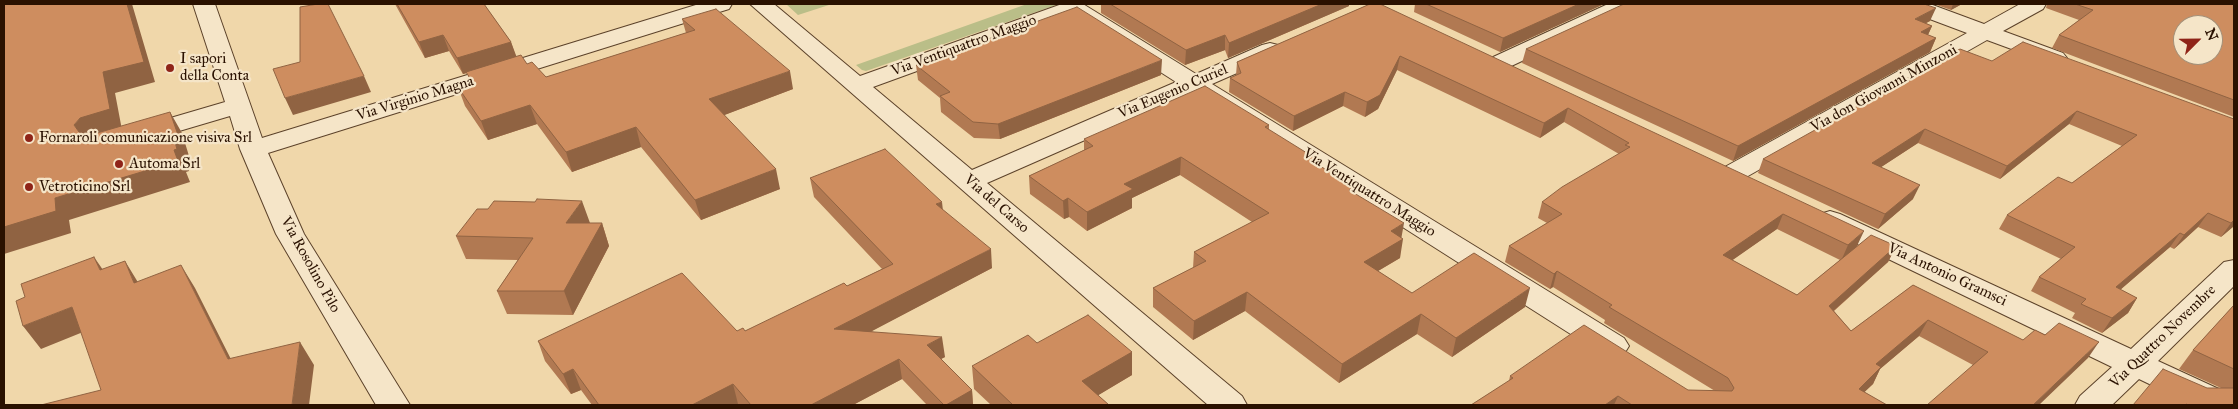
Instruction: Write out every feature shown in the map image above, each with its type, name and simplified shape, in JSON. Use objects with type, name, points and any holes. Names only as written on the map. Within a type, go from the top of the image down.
[{"type":"street","name":"Via Rosolino Pilo","points":[[204,4],[254,149],[290,234],[393,405]]},
{"type":"street","name":"Via Virginio Magna","points":[[254,149],[721,4]]},
{"type":"street","name":"Via del Carso","points":[[761,4],[1230,405]]},
{"type":"street","points":[[1499,63],[1625,4]]},
{"type":"street","points":[[1911,4],[2079,68]]},
{"type":"street","name":"Via don Giovanni Minzoni","points":[[1759,186],[1723,169],[2035,4]]},
{"type":"street","name":"Via Ventiquattro Maggio","points":[[857,85],[1073,8],[1632,358]]},
{"type":"street","name":"Via Eugenio Curiel","points":[[969,181],[1291,41]]},
{"type":"street","points":[[1472,50],[1526,76]]},
{"type":"street","points":[[121,140],[239,106]]},
{"type":"street","name":"Via Antonio Gramsci","points":[[1804,207],[2222,405]]},
{"type":"street","name":"Via Quattro Novembre","points":[[2092,405],[2234,268]]},
{"type":"green space","points":[[786,4],[832,4],[798,15]]},
{"type":"green space","points":[[1027,4],[1059,4],[866,71],[856,65]]},
{"type":"building","points":[[4,4],[127,4],[144,62],[103,72],[110,109],[80,118],[74,125],[79,132],[90,135],[170,112],[178,135],[173,136],[177,149],[174,150],[178,161],[55,198],[56,211],[4,227]]},
{"type":"building","points":[[328,4],[364,76],[285,98],[273,69],[300,62],[300,7]]},
{"type":"building","points":[[397,4],[484,4],[511,42],[457,58],[443,35],[419,42]]},
{"type":"building","points":[[1110,4],[1322,4],[1229,43],[1225,35],[1186,50]]},
{"type":"building","points":[[1370,4],[1380,4],[1864,231],[1848,245],[1783,214],[1723,255],[1797,295],[1871,235],[1896,246],[1829,306],[1851,331],[1913,285],[2023,340],[2035,330],[2045,335],[2059,323],[2099,342],[2033,405],[1927,405],[1988,352],[1928,320],[1876,364],[1881,367],[1859,389],[1887,405],[1632,405],[1618,396],[1605,405],[1471,405],[1513,378],[1510,376],[1584,325],[1688,390],[1732,391],[1734,388],[1728,378],[1609,307],[1612,305],[1557,271],[1554,274],[1509,246],[1562,214],[1542,202],[1562,187],[1630,147],[1625,145],[1629,143],[1568,108],[1544,123],[1400,56],[1380,95],[1367,102],[1345,92],[1294,116],[1230,78],[1241,73],[1237,62]]},
{"type":"building","points":[[1426,4],[1579,4],[1503,38]]},
{"type":"building","points":[[1624,4],[1924,4],[1936,8],[1915,19],[1932,26],[1921,32],[1936,38],[1738,146],[1526,49]]},
{"type":"building","points":[[2075,4],[2234,4],[2234,100],[2059,35],[2093,10]]},
{"type":"building","points":[[1077,7],[1162,60],[998,124],[973,122],[940,96],[950,92],[916,65]]},
{"type":"building","points":[[716,9],[790,71],[709,99],[776,169],[695,200],[636,127],[566,152],[530,105],[481,121],[458,87],[473,83],[466,72],[521,55],[527,64],[532,62],[546,77],[695,30],[682,19]]},
{"type":"building","points":[[2023,42],[2234,119],[2234,220],[2231,223],[2208,213],[2184,235],[2180,233],[2116,287],[2137,298],[2112,318],[2081,304],[2086,299],[2039,277],[2075,247],[2007,215],[2058,177],[2072,183],[2137,135],[2077,111],[2007,166],[1925,129],[1872,163],[1920,185],[1885,214],[1763,159],[1960,49],[1992,61]]},
{"type":"building","points":[[1205,86],[1269,125],[1265,127],[1323,163],[1318,165],[1355,186],[1349,190],[1404,223],[1391,231],[1403,239],[1364,262],[1412,293],[1474,253],[1530,288],[1456,338],[1421,314],[1342,364],[1247,292],[1194,321],[1153,288],[1206,261],[1194,252],[1269,213],[1181,157],[1124,184],[1133,189],[1087,212],[1068,198],[1063,201],[1029,176],[1093,146],[1084,139]]},
{"type":"building","points":[[885,149],[942,202],[936,204],[991,249],[834,329],[942,337],[927,345],[972,390],[946,405],[899,359],[811,405],[751,405],[733,384],[692,405],[599,405],[573,369],[563,374],[538,341],[682,273],[737,331],[743,328],[745,331],[844,283],[847,286],[893,264],[810,178]]},
{"type":"building","points":[[537,199],[582,201],[566,223],[602,223],[564,291],[497,291],[533,238],[456,236],[477,209],[488,209],[494,201],[535,202]]},
{"type":"building","points":[[94,257],[100,270],[125,261],[134,283],[181,265],[228,359],[300,342],[292,405],[41,405],[101,390],[72,307],[23,326],[16,301],[25,297],[21,284]]},
{"type":"building","points":[[2234,305],[2234,369],[2193,350]]},
{"type":"building","points":[[1088,315],[1132,352],[1082,381],[1109,405],[1013,405],[972,366],[1028,335],[1037,343]]},
{"type":"building","points":[[2163,369],[2207,388],[2234,388],[2234,405],[2133,405]]},
{"type":"place","name":"I sapori della Conta","points":[[170,68]]},
{"type":"place","name":"Fornaroli comunicazione visiva Srl","points":[[29,138]]},
{"type":"place","name":"Automa Srl","points":[[119,164]]},
{"type":"place","name":"Vetroticino Srl","points":[[29,187]]}]
